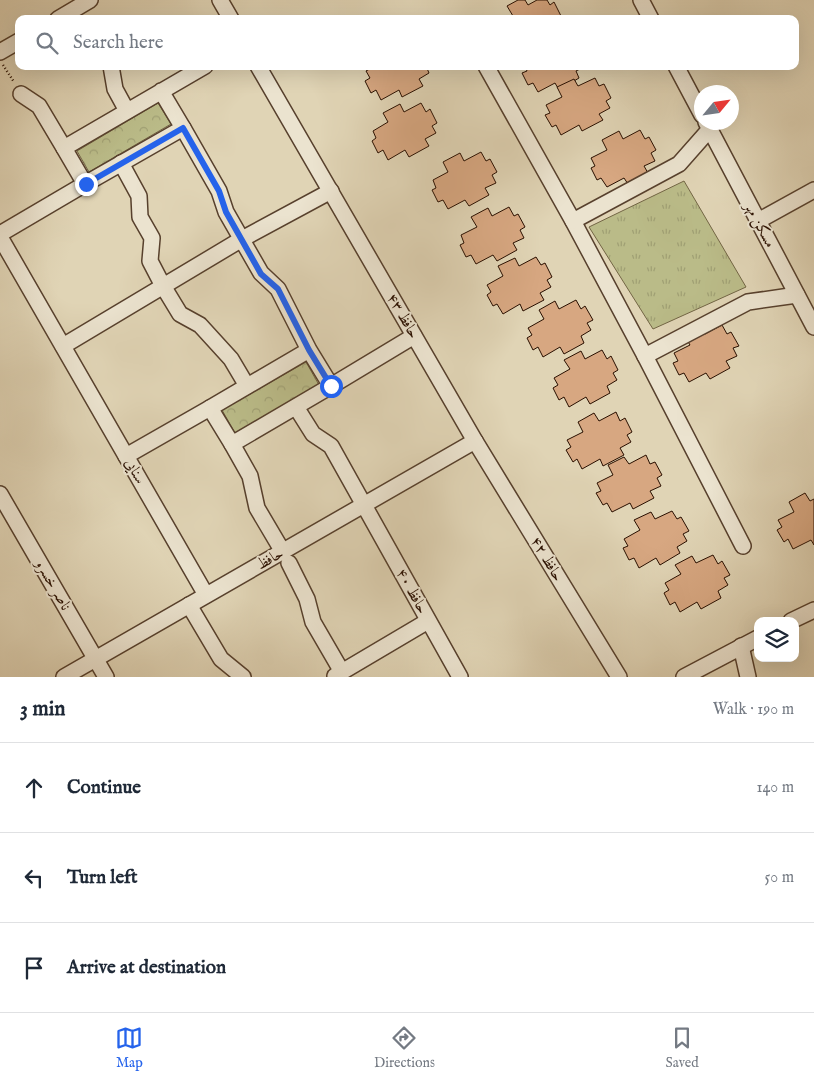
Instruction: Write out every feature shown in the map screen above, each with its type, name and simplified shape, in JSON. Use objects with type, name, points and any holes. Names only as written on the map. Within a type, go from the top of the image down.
[{"type":"street","points":[[220,0],[229,15]]},
{"type":"street","points":[[641,0],[649,15]]},
{"type":"street","points":[[66,15],[83,6]]},
{"type":"street","points":[[0,52],[15,43]]},
{"type":"street","points":[[112,70],[114,89],[127,111]]},
{"type":"street","points":[[64,148],[198,70]]},
{"type":"street","name":"حافظ ۴۳","points":[[260,70],[475,441]]},
{"type":"street","points":[[488,70],[573,220],[743,546]]},
{"type":"street","points":[[678,70],[694,100]]},
{"type":"street","points":[[161,92],[219,191],[226,212],[261,274],[278,289],[309,350],[331,386]]},
{"type":"street","points":[[21,94],[39,106],[86,184]]},
{"type":"street","points":[[0,235],[183,128]]},
{"type":"street","points":[[573,220],[679,164],[705,130]]},
{"type":"street","name":"مسکن مهر","points":[[710,130],[814,327]]},
{"type":"street","points":[[121,163],[140,196],[140,217],[152,238],[150,261],[163,286],[180,314],[200,325],[231,359],[246,386]]},
{"type":"street","points":[[758,221],[814,190]]},
{"type":"street","points":[[63,346],[242,240],[330,191]]},
{"type":"street","name":"سنایی","points":[[0,235],[206,595]]},
{"type":"street","points":[[645,356],[748,302],[797,295]]},
{"type":"street","points":[[232,444],[414,336]]},
{"type":"street","points":[[126,456],[309,350]]},
{"type":"street","name":"حافظ ۴۰","points":[[296,407],[313,434],[331,446],[460,677]]},
{"type":"street","points":[[210,408],[250,476],[257,508],[286,557],[307,599],[313,622],[338,674],[428,621]]},
{"type":"street","name":"حافظ","points":[[64,677],[206,595],[286,557],[364,505],[475,441]]},
{"type":"street","name":"حافظ ۴۲","points":[[475,441],[619,677]]},
{"type":"street","name":"ناصر خسرو","points":[[0,494],[106,677]]},
{"type":"street","points":[[189,605],[221,658],[243,677]]},
{"type":"street","points":[[797,617],[814,608]]},
{"type":"street","points":[[684,677],[754,640]]},
{"type":"street","points":[[741,646],[748,677]]},
{"type":"path","points":[[0,60],[21,94]]},
{"type":"green space","points":[[158,103],[171,124],[89,172],[77,151]]},
{"type":"green space","points":[[684,181],[746,287],[653,329],[589,227]]},
{"type":"green space","points":[[306,362],[319,385],[235,433],[222,410]]},
{"type":"building","points":[[518,0],[525,0],[528,5],[537,0],[547,0],[550,5],[554,2],[560,15],[512,15],[507,6]]},
{"type":"building","points":[[428,70],[429,73],[419,79],[423,86],[402,97],[399,90],[381,100],[376,90],[371,93],[365,81],[370,78],[366,71]]},
{"type":"building","points":[[578,70],[576,71],[579,78],[559,90],[555,83],[538,92],[533,83],[528,85],[522,73],[527,71]]},
{"type":"building","points":[[595,78],[599,86],[604,84],[611,98],[606,101],[610,108],[599,114],[603,120],[582,131],[579,125],[561,135],[556,125],[552,127],[545,115],[550,113],[546,105],[562,97],[557,87],[574,79],[578,86]]},
{"type":"building","points":[[421,103],[426,112],[430,109],[437,123],[432,126],[436,133],[425,139],[429,146],[409,157],[405,150],[388,160],[383,150],[378,153],[372,141],[376,138],[373,131],[388,122],[383,113],[400,104],[404,112]]},
{"type":"building","points":[[640,130],[645,139],[649,137],[656,150],[651,153],[655,161],[644,166],[648,173],[628,184],[624,178],[607,187],[601,178],[597,180],[591,168],[595,166],[591,158],[607,150],[602,140],[619,131],[623,139]]},
{"type":"building","points":[[481,152],[486,161],[490,159],[497,172],[492,175],[496,183],[485,188],[489,195],[469,206],[465,200],[448,209],[443,200],[438,202],[432,190],[436,188],[433,180],[448,172],[443,162],[460,153],[464,161]]},
{"type":"building","points":[[509,207],[514,216],[518,214],[525,227],[520,230],[524,238],[513,243],[517,250],[497,261],[493,255],[476,264],[471,255],[466,257],[460,245],[464,243],[461,235],[477,227],[471,217],[488,208],[492,216]]},
{"type":"building","points":[[536,257],[541,265],[545,263],[552,277],[547,280],[551,287],[540,293],[544,300],[523,311],[520,304],[503,314],[497,304],[493,306],[487,295],[491,292],[487,285],[503,276],[498,266],[515,258],[519,266]]},
{"type":"building","points":[[576,300],[581,309],[585,306],[593,320],[587,323],[591,330],[581,336],[584,343],[564,354],[560,347],[543,357],[538,347],[533,350],[527,338],[532,335],[528,328],[544,319],[539,310],[555,301],[559,309]]},
{"type":"building","points":[[722,325],[727,334],[731,332],[739,346],[733,348],[737,356],[726,361],[730,368],[710,379],[706,373],[689,382],[684,373],[679,375],[673,363],[678,361],[674,353],[690,345],[684,335],[701,327],[705,334]]},
{"type":"building","points":[[602,350],[607,359],[611,356],[618,370],[613,373],[617,380],[607,386],[610,393],[590,404],[586,397],[569,407],[564,397],[559,400],[553,388],[558,385],[554,378],[570,369],[564,360],[581,351],[585,359]]},
{"type":"building","points":[[616,412],[620,421],[625,418],[632,432],[627,435],[631,442],[620,448],[624,455],[603,466],[600,459],[582,469],[577,459],[573,462],[566,450],[571,447],[567,440],[583,432],[578,422],[594,413],[599,421]]},
{"type":"building","points":[[646,455],[650,464],[655,462],[662,475],[657,478],[661,486],[650,491],[654,498],[633,509],[630,503],[612,512],[607,503],[603,505],[596,493],[601,491],[597,483],[613,475],[608,465],[624,457],[629,464]]},
{"type":"building","points":[[805,493],[810,501],[814,499],[814,545],[811,540],[793,549],[788,539],[784,542],[777,530],[782,527],[778,520],[794,512],[789,502]]},
{"type":"building","points":[[672,511],[677,519],[681,517],[689,531],[683,534],[687,541],[677,547],[680,553],[660,565],[656,558],[639,568],[634,558],[629,560],[623,548],[628,546],[624,539],[640,530],[634,520],[651,512],[655,519]]},
{"type":"building","points":[[713,555],[718,564],[722,561],[730,575],[724,578],[728,585],[718,591],[721,598],[701,609],[697,602],[680,612],[675,602],[670,605],[664,593],[669,590],[665,583],[681,574],[675,565],[692,556],[696,563]]},
{"type":"route","points":[[86,184],[183,128],[219,191],[226,212],[261,274],[278,289],[309,350],[331,386]]}]
